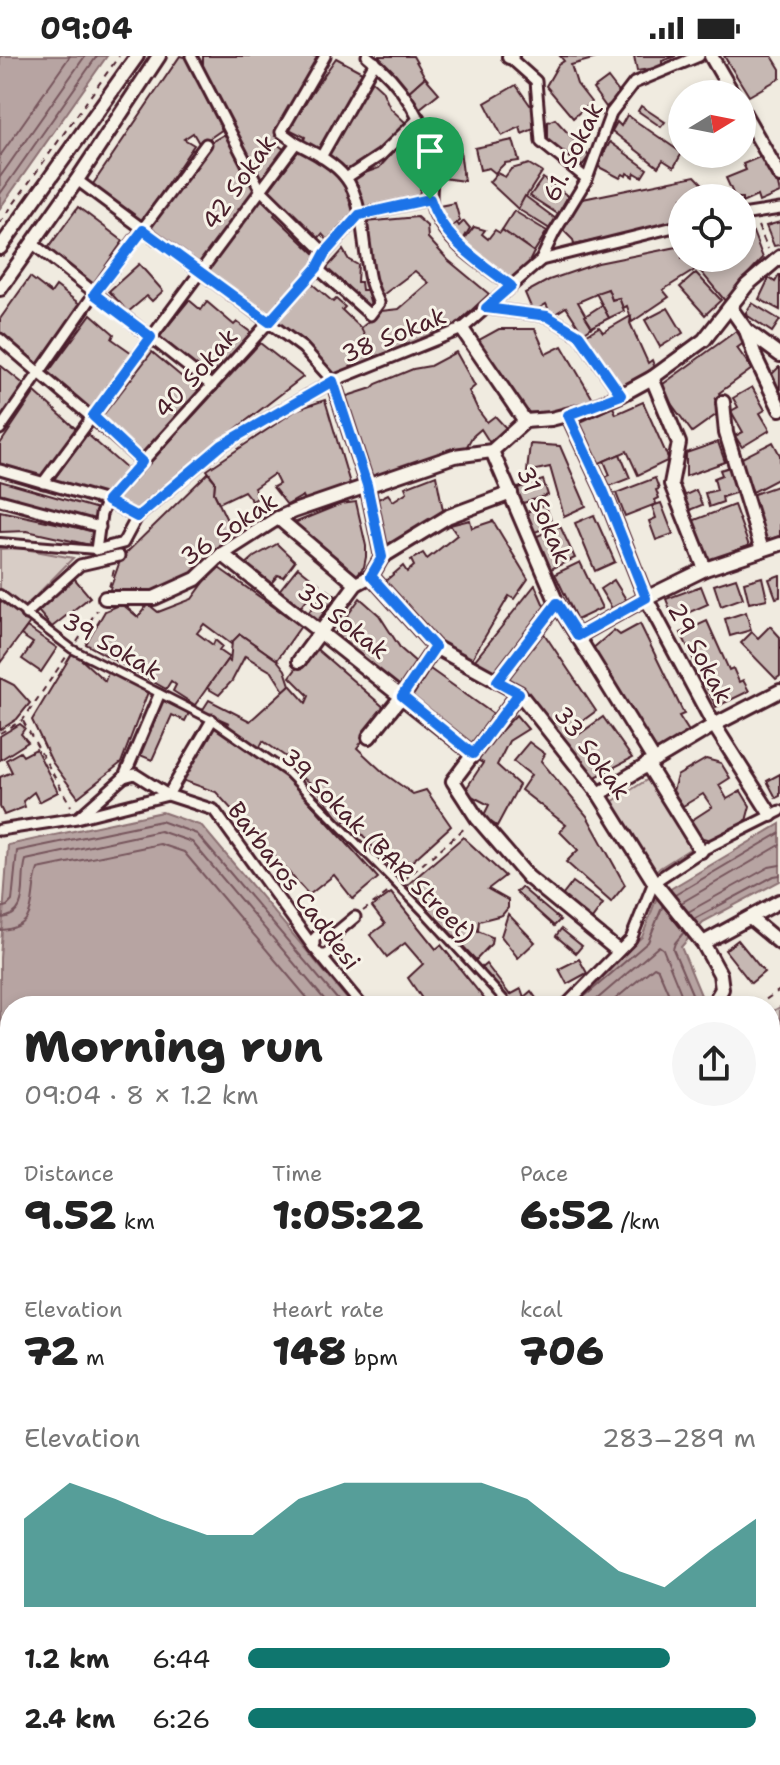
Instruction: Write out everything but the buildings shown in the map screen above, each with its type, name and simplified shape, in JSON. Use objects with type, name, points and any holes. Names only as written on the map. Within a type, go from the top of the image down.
[{"type":"street","points":[[21,258],[1,247],[137,56]]},
{"type":"street","points":[[0,289],[159,56]]},
{"type":"street","points":[[191,56],[260,189],[325,253]]},
{"type":"street","name":"42 Sokak","points":[[43,483],[296,143],[281,132],[325,56]]},
{"type":"street","points":[[510,56],[536,81],[541,142],[587,179]]},
{"type":"street","name":"61. Sokak","points":[[541,260],[587,179],[611,113],[634,83],[699,56]]},
{"type":"street","points":[[711,56],[725,80]]},
{"type":"street","points":[[321,157],[371,59],[406,94],[419,118],[432,167],[430,199],[435,217],[459,247],[511,286]]},
{"type":"street","points":[[346,178],[381,155],[419,118]]},
{"type":"street","points":[[756,134],[780,176]]},
{"type":"street","points":[[296,143],[321,157],[346,178],[353,192],[371,283],[379,303],[370,315],[317,268]]},
{"type":"street","points":[[0,429],[94,294],[206,144]]},
{"type":"street","points":[[77,180],[303,348],[333,381],[367,485],[382,557]]},
{"type":"street","points":[[359,215],[430,199]]},
{"type":"street","points":[[756,213],[780,209]]},
{"type":"street","name":"40 Sokak","points":[[107,501],[317,268],[325,253],[359,215]]},
{"type":"street","points":[[541,260],[668,228]]},
{"type":"street","points":[[32,243],[212,386]]},
{"type":"street","points":[[492,451],[525,421],[568,415],[621,395],[652,378],[704,340],[747,285],[777,259]]},
{"type":"street","name":"38 Sokak","points":[[96,550],[123,543],[137,517],[222,445],[333,381],[462,329],[541,260]]},
{"type":"street","points":[[730,307],[746,330],[780,409]]},
{"type":"street","points":[[486,308],[547,316],[579,335],[621,395]]},
{"type":"street","points":[[462,329],[525,421]]},
{"type":"street","points":[[746,330],[780,355]]},
{"type":"street","points":[[0,339],[93,416],[142,462]]},
{"type":"street","points":[[652,378],[679,443],[671,484],[705,569]]},
{"type":"street","points":[[723,402],[726,433],[762,550]]},
{"type":"street","name":"29 Sokak","points":[[568,415],[604,492],[646,598],[714,725],[775,813]]},
{"type":"street","name":"36 Sokak","points":[[105,598],[154,598],[196,579],[222,554],[278,518],[454,456],[492,451]]},
{"type":"street","name":"31 Sokak","points":[[492,451],[557,603],[701,851]]},
{"type":"street","points":[[0,470],[107,501],[137,517]]},
{"type":"street","points":[[299,661],[356,584],[371,576],[382,557],[449,516],[511,493]]},
{"type":"street","points":[[0,500],[100,527]]},
{"type":"street","points":[[96,550],[101,514],[107,501]]},
{"type":"street","points":[[278,518],[356,584]]},
{"type":"street","points":[[578,636],[705,569],[780,544]]},
{"type":"street","name":"35 Sokak","points":[[222,554],[473,754]]},
{"type":"street","points":[[26,614],[80,565],[119,556]]},
{"type":"street","name":"33 Sokak","points":[[371,576],[435,647],[519,693],[599,794],[657,886],[701,941],[720,974],[722,989],[718,996]]},
{"type":"street","points":[[497,681],[557,603]]},
{"type":"street","points":[[369,737],[435,647]]},
{"type":"street","points":[[599,794],[714,725],[780,691]]},
{"type":"street","points":[[519,693],[453,781],[477,818],[528,877],[617,950]]},
{"type":"street","points":[[77,818],[124,777],[159,695]]},
{"type":"street","points":[[0,830],[77,818],[168,795],[212,720]]},
{"type":"street","name":"Barbaros Caddesi","points":[[124,777],[135,774],[168,795],[214,810],[354,996]]},
{"type":"street","points":[[574,996],[631,939],[657,886],[701,851],[775,813]]},
{"type":"street","points":[[701,941],[780,901]]},
{"type":"street","points":[[331,937],[355,917]]},
{"type":"street","points":[[750,918],[780,943]]},
{"type":"street","points":[[320,933],[328,933],[331,937],[333,949],[327,955],[317,951],[314,939],[320,933]]},
{"type":"lane","points":[[0,542],[96,550]]},
{"type":"lane","name":"39 Sokak","points":[[0,594],[72,649],[212,720]]},
{"type":"lane","name":"39 Sokak (BAR Street)","points":[[212,720],[288,773],[501,996]]},
{"type":"path","points":[[0,223],[119,56]]},
{"type":"path","points":[[756,228],[777,259]]},
{"type":"path","points":[[23,720],[77,818]]},
{"type":"path","points":[[355,917],[477,818]]},
{"type":"shaded area","points":[[19,548],[73,558],[24,608],[0,590],[0,549]]},
{"type":"shaded area","points":[[650,778],[693,847],[650,874],[607,805]]},
{"type":"water","points":[[0,56],[107,56],[0,208]]},
{"type":"water","points":[[162,812],[202,826],[345,996],[0,996],[8,845]]},
{"type":"water","points":[[780,824],[780,881],[703,922],[681,947],[701,996],[573,996],[642,937],[656,900]]},
{"type":"route","points":[[430,199],[435,217],[459,247],[511,286],[486,308],[547,316],[579,335],[621,395],[568,415],[604,492],[646,598],[578,636],[557,603],[497,681],[519,693],[473,754],[402,696],[435,647],[371,576],[382,557],[367,485],[333,381],[222,445],[137,517],[107,501],[142,462],[93,416],[151,337],[94,294],[143,230],[269,322],[359,215],[430,199]]}]
